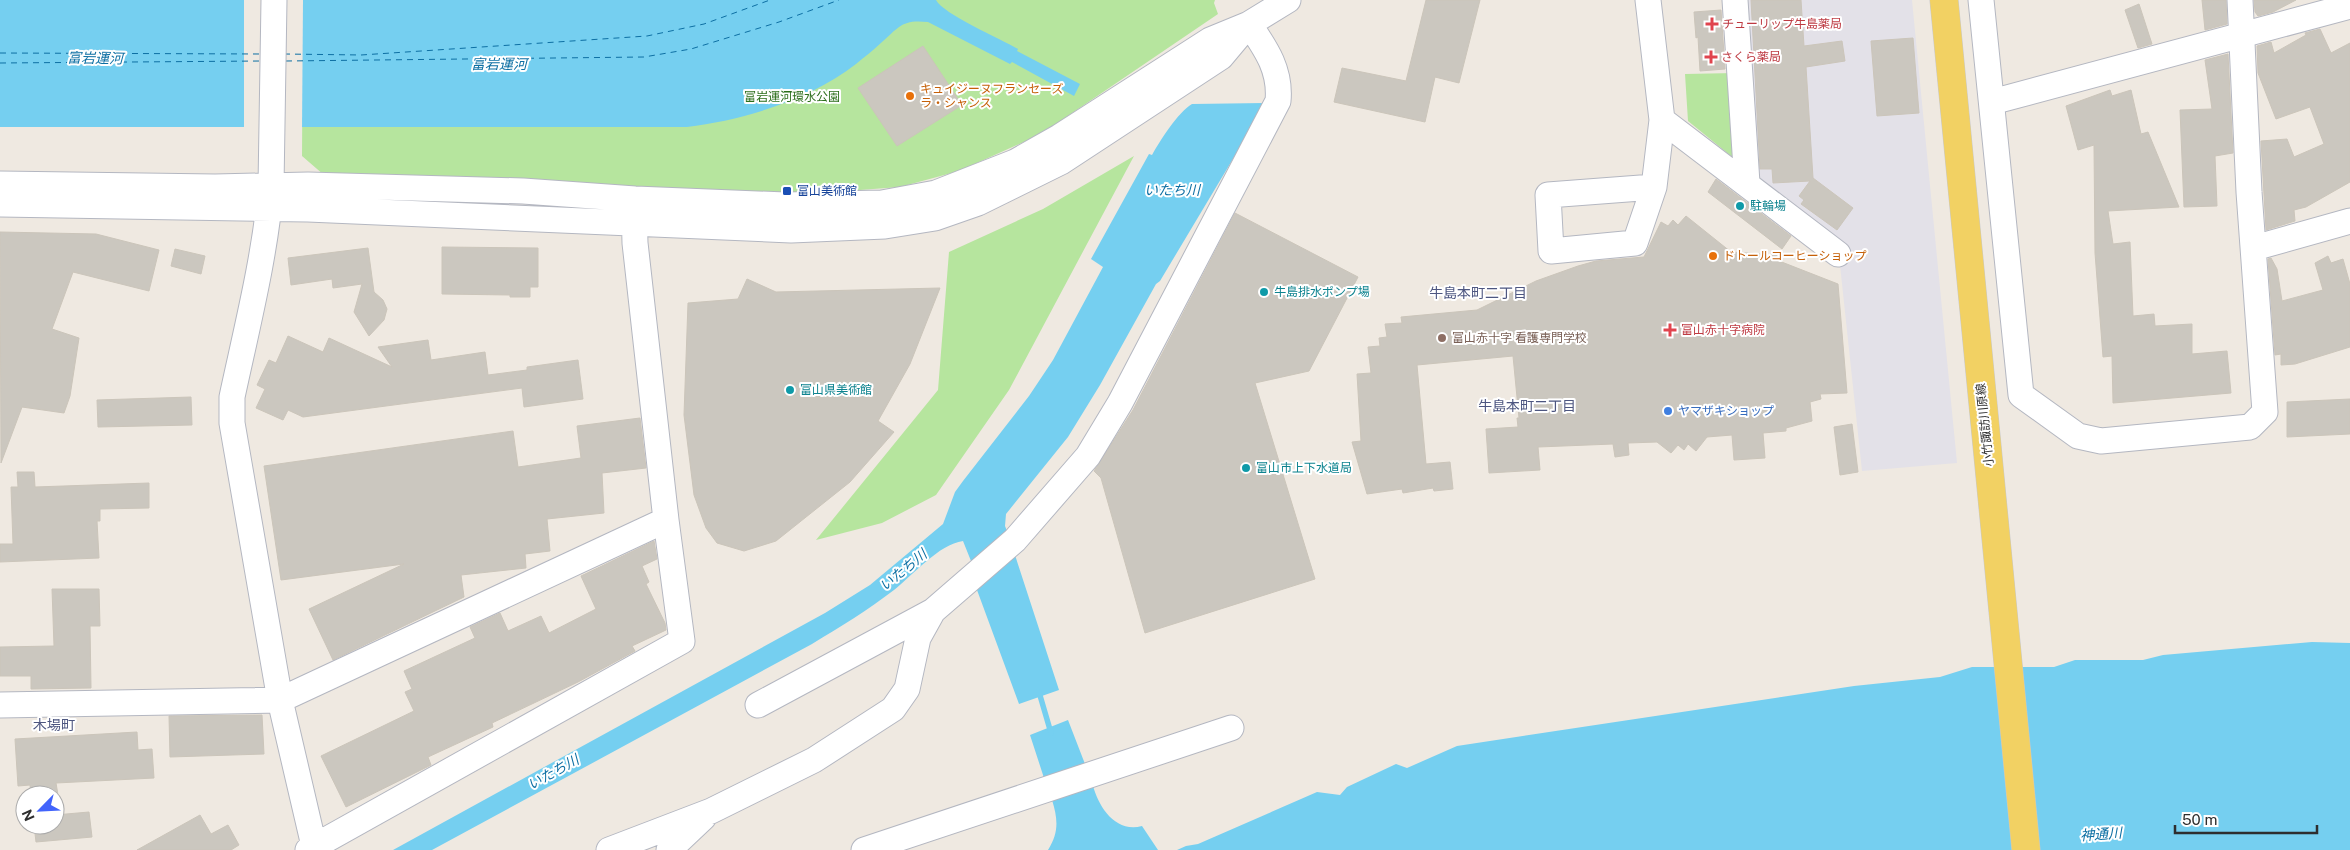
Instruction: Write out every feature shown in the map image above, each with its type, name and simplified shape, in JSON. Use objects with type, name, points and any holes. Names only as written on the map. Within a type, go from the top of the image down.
[{"type":"main road","name":"小竹諏訪川原線","points":[[1944,0],[2026,850]]},
{"type":"street","points":[[274,0],[270,198],[265,239],[232,397],[232,424],[280,700],[311,848],[682,641],[666,520],[634,211]]},
{"type":"street","points":[[1648,0],[1662,120],[1654,186]]},
{"type":"street","points":[[1735,0],[1747,183]]},
{"type":"street","points":[[1981,0],[2021,395],[2078,436],[2101,440],[2250,427],[2265,412],[2240,0]]},
{"type":"street","points":[[1992,102],[2350,6]]},
{"type":"street","points":[[0,184],[270,198],[634,211],[882,203],[936,193],[1014,162],[1059,137],[1210,40],[1268,12],[1270,56],[1279,89],[1278,101],[1120,403],[1088,456],[1015,540],[973,579],[933,612],[758,705]]},
{"type":"street","points":[[1662,120],[1838,254]]},
{"type":"street","points":[[0,204],[270,198]]},
{"type":"street","points":[[2254,248],[2350,221]]},
{"type":"street","points":[[0,705],[280,700],[666,520]]},
{"type":"street","points":[[609,850],[710,811],[814,760],[892,709],[907,689],[918,638],[933,612]]},
{"type":"street","points":[[864,850],[1231,728]]},
{"type":"street","points":[[669,850],[710,811]]},
{"type":"shaded area","points":[[1741,0],[1912,0],[1957,463],[1862,471],[1837,237],[1752,173]]},
{"type":"green space","name":"富岩運河環水公園","points":[[303,0],[1215,0],[1214,3],[1218,14],[1056,124],[1026,141],[959,171],[900,187],[806,194],[324,175],[302,156]]},
{"type":"green space","points":[[1735,73],[1742,165],[1688,121],[1685,74]]},
{"type":"green space","points":[[1134,156],[1009,390],[936,495],[882,523],[816,540],[938,390],[949,252],[1043,209]]},
{"type":"water","name":"富岩運河","points":[[0,0],[936,0],[941,6],[961,19],[1080,84],[1074,96],[1012,62],[1010,64],[928,22],[919,21],[907,23],[897,28],[876,48],[838,77],[797,98],[731,119],[687,127],[0,127]]},
{"type":"water","name":"いたち川","points":[[1265,103],[1160,281],[1156,284],[1100,385],[1068,437],[1006,514],[1005,526],[1007,531],[973,566],[963,541],[954,543],[926,561],[894,590],[812,644],[432,850],[393,850],[825,613],[870,585],[943,524],[955,492],[1029,396],[1053,360],[1103,267],[1091,259],[1149,154],[1152,155],[1175,120],[1192,104]]},
{"type":"water","points":[[1014,552],[1059,690],[1019,704],[977,590]]},
{"type":"water","name":"神通川","points":[[2312,642],[2350,643],[2350,850],[1177,850],[1198,844],[1317,792],[1340,795],[1347,787],[1396,764],[1407,768],[1457,746],[1854,686],[1940,677],[1972,667],[2054,667],[2075,660],[2143,660],[2163,655]]},
{"type":"water","points":[[1068,720],[1085,764],[1044,778],[1030,735]]},
{"type":"water","points":[[1093,786],[1104,810],[1116,822],[1124,826],[1142,826],[1158,850],[1048,850],[1056,832],[1052,800]]},
{"type":"pier","points":[[244,0],[303,0],[302,130],[244,130]]},
{"type":"building","points":[[1426,0],[1480,0],[1459,83],[1435,77],[1425,122],[1334,102],[1342,68],[1406,81]]},
{"type":"building","points":[[1751,0],[1801,0],[1804,46],[1842,41],[1845,61],[1806,67],[1813,178],[1853,208],[1837,230],[1801,204],[1804,200],[1799,196],[1810,181],[1773,183],[1772,169],[1760,169]]},
{"type":"building","points":[[2202,0],[2226,0],[2227,24],[2205,30]]},
{"type":"building","points":[[2254,0],[2296,0],[2273,12],[2258,16],[2255,12]]},
{"type":"building","points":[[2139,4],[2152,44],[2138,48],[2125,10]]},
{"type":"building","points":[[1721,10],[1725,69],[1700,71],[1694,12]]},
{"type":"building","points":[[2320,29],[2331,53],[2350,43],[2350,182],[2306,207],[2294,210],[2295,221],[2266,230],[2261,141],[2287,139],[2294,157],[2324,144],[2310,107],[2276,119],[2258,73],[2257,46],[2271,42],[2274,53],[2306,35],[2305,33]]},
{"type":"building","points":[[1913,38],[1919,113],[1877,116],[1871,41]]},
{"type":"building","name":"キュイジーヌフランセーズ ラ・シャンス","points":[[923,46],[962,105],[897,146],[858,88]]},
{"type":"building","points":[[2228,54],[2233,153],[2215,156],[2217,206],[2184,207],[2180,110],[2212,109],[2205,60]]},
{"type":"building","points":[[2110,90],[2112,96],[2131,90],[2141,134],[2148,132],[2179,207],[2108,211],[2113,244],[2130,242],[2133,316],[2154,314],[2155,326],[2192,324],[2192,354],[2227,351],[2231,393],[2113,403],[2112,356],[2103,357],[2095,253],[2094,145],[2078,150],[2066,106]]},
{"type":"building","name":"駐輪場","points":[[1716,179],[1791,236],[1782,249],[1708,192]]},
{"type":"building","points":[[1235,213],[1358,277],[1309,371],[1255,383],[1315,579],[1145,633],[1101,478],[1094,471],[1133,410]]},
{"type":"building","name":"富山赤十字病院","points":[[1686,216],[1731,252],[1777,255],[1774,259],[1838,284],[1847,393],[1820,394],[1821,399],[1810,402],[1812,421],[1786,428],[1786,431],[1763,433],[1765,458],[1734,460],[1732,435],[1707,437],[1696,451],[1688,444],[1684,450],[1678,445],[1671,453],[1657,442],[1628,443],[1629,455],[1615,457],[1613,444],[1538,447],[1540,470],[1489,473],[1486,429],[1518,427],[1517,418],[1519,418],[1513,356],[1417,365],[1426,464],[1450,462],[1453,489],[1434,491],[1433,488],[1403,493],[1402,489],[1367,494],[1352,442],[1361,441],[1357,374],[1371,373],[1368,347],[1380,346],[1379,338],[1387,337],[1385,324],[1402,323],[1401,317],[1477,310],[1536,281],[1578,266],[1596,261],[1644,257],[1661,222],[1668,226],[1673,220],[1678,225]]},
{"type":"building","points":[[0,232],[96,234],[159,250],[149,291],[73,272],[52,329],[79,338],[70,396],[64,413],[22,407],[1,463]]},
{"type":"building","points":[[442,247],[538,248],[538,287],[530,287],[530,297],[442,294]]},
{"type":"building","points":[[368,248],[374,292],[383,300],[387,309],[384,320],[369,336],[354,312],[362,284],[333,288],[332,279],[291,285],[288,258]]},
{"type":"building","points":[[175,249],[205,256],[201,274],[171,266]]},
{"type":"building","points":[[2328,256],[2331,263],[2343,259],[2350,284],[2350,347],[2295,364],[2281,365],[2281,354],[2275,355],[2268,259],[2271,258],[2277,269],[2282,301],[2323,290],[2315,263]]},
{"type":"building","name":"富山県美術館","points":[[747,279],[776,292],[940,288],[910,364],[878,421],[894,432],[850,482],[776,541],[744,551],[717,543],[706,528],[694,495],[684,415],[688,303],[738,299]]},
{"type":"building","points":[[288,336],[323,352],[329,338],[392,367],[378,347],[428,340],[431,360],[485,352],[488,375],[578,360],[583,399],[524,407],[522,388],[303,417],[288,410],[283,420],[256,408],[265,389],[257,385],[269,360],[276,363]]},
{"type":"building","points":[[191,397],[192,425],[98,427],[97,400]]},
{"type":"building","points":[[2350,399],[2350,434],[2287,437],[2287,402]]},
{"type":"building","points":[[640,418],[646,468],[602,473],[604,513],[547,519],[550,551],[525,554],[526,568],[461,575],[464,597],[333,660],[309,609],[404,564],[281,580],[264,466],[513,431],[518,467],[581,458],[577,426]]},
{"type":"building","points":[[1852,424],[1858,472],[1840,475],[1834,427]]},
{"type":"building","points":[[17,472],[34,472],[35,487],[149,483],[149,508],[100,509],[100,521],[97,521],[99,558],[0,562],[0,544],[13,544],[11,487],[18,487]]},
{"type":"building","points":[[654,541],[657,559],[642,566],[649,582],[646,584],[665,623],[666,630],[632,646],[635,651],[578,682],[492,723],[493,727],[428,757],[431,765],[346,807],[321,756],[414,711],[405,692],[412,689],[404,671],[475,638],[470,627],[500,613],[508,631],[541,616],[549,633],[596,609],[581,576]]},
{"type":"building","points":[[52,589],[99,589],[100,626],[90,626],[91,688],[31,689],[31,676],[0,676],[0,647],[54,646]]},
{"type":"building","points":[[262,715],[264,754],[170,757],[169,716]]},
{"type":"building","points":[[137,732],[138,750],[152,749],[154,778],[56,783],[56,785],[18,785],[15,739]]},
{"type":"building","points":[[89,812],[92,837],[36,842],[35,835],[65,835],[65,814]]},
{"type":"building","points":[[200,815],[211,834],[228,825],[239,845],[231,850],[137,850]]},
{"type":"waterway","points":[[1039,692],[1051,733]]},
{"type":"ferry route","points":[[284,54],[361,55],[647,36],[704,24],[770,0]]},
{"type":"ferry route","points":[[286,61],[644,57],[691,49],[779,22],[839,0]]},
{"type":"ferry route","points":[[0,53],[260,54]]},
{"type":"ferry route","points":[[0,63],[262,61]]},
{"type":"place","name":"チューリップ牛島薬局","points":[[1712,24]]},
{"type":"place","name":"さくら薬局","points":[[1711,57]]},
{"type":"place","name":"キュイジーヌフランセーズ ラ・シャンス","points":[[910,96]]},
{"type":"place","name":"富山美術館","points":[[787,191]]},
{"type":"place","name":"駐輪場","points":[[1740,206]]},
{"type":"place","name":"ドトールコーヒーショップ","points":[[1713,256]]},
{"type":"place","name":"牛島排水ポンプ場","points":[[1264,292]]},
{"type":"place","name":"富山赤十字病院","points":[[1670,330]]},
{"type":"place","name":"富山赤十字 看護専門学校","points":[[1442,338]]},
{"type":"place","name":"富山県美術館","points":[[790,390]]},
{"type":"place","name":"ヤマザキショップ","points":[[1668,411]]},
{"type":"place","name":"富山市上下水道局","points":[[1246,468]]},
{"type":"district","name":"牛島本町二丁目","points":[[1478,293]]},
{"type":"district","name":"牛島本町二丁目","points":[[1527,406]]},
{"type":"district","name":"木場町","points":[[54,725]]}]
